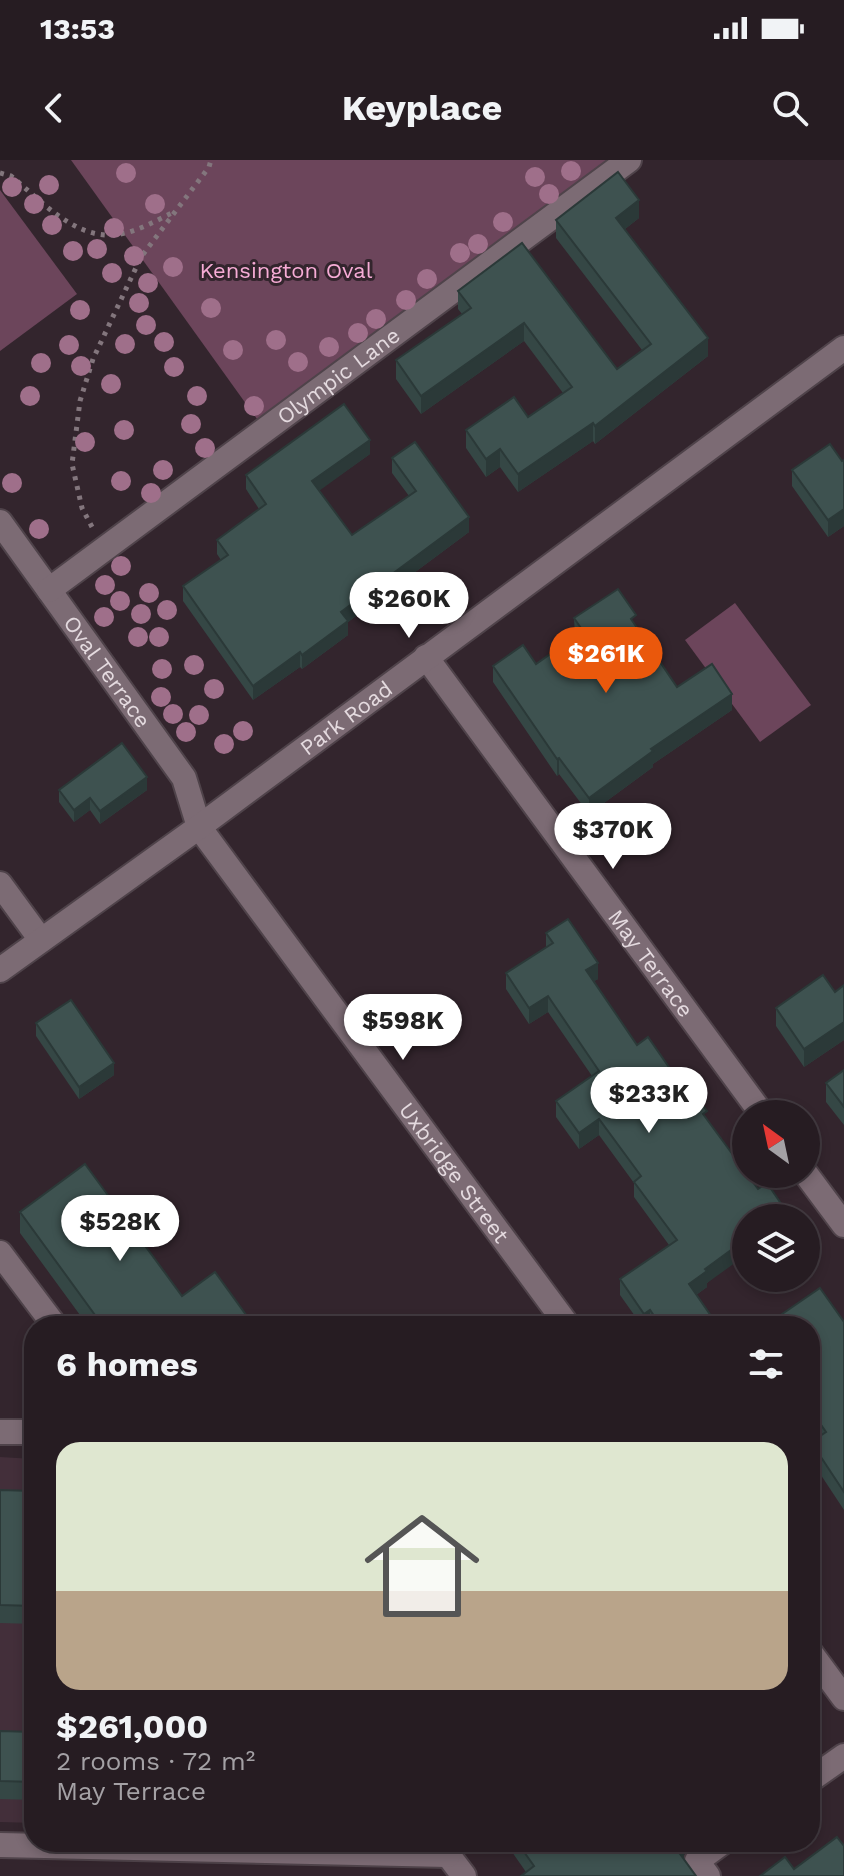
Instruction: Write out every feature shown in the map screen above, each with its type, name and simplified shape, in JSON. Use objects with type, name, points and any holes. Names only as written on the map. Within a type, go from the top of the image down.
[{"type":"street","name":"Olympic Lane","points":[[49,590],[629,160]]},
{"type":"street","name":"Park Road","points":[[0,970],[199,827],[844,348]]},
{"type":"street","name":"Oval Terrace","points":[[0,522],[184,778],[199,827]]},
{"type":"street","name":"May Terrace","points":[[426,657],[752,1100]]},
{"type":"street","name":"Uxbridge Street","points":[[199,827],[561,1316]]},
{"type":"street","points":[[0,884],[41,940]]},
{"type":"street","points":[[816,1188],[844,1225]]},
{"type":"street","points":[[0,1253],[47,1316]]},
{"type":"street","points":[[0,1432],[24,1432]]},
{"type":"street","points":[[820,1663],[841,1686]]},
{"type":"street","points":[[820,1773],[844,1756]]},
{"type":"street","points":[[0,1845],[24,1846]]},
{"type":"street","points":[[119,1852],[324,1864],[414,1852]]},
{"type":"street","points":[[447,1852],[464,1876]]},
{"type":"street","points":[[708,1876],[697,1861],[709,1852]]},
{"type":"path","points":[[104,550],[82,508],[72,464],[80,401],[93,359],[141,257],[212,162]]},
{"type":"path","points":[[0,173],[11,176],[81,231],[112,236],[143,227],[175,211]]},
{"type":"shaded area","points":[[0,1457],[24,1458],[24,1823],[0,1822]]},
{"type":"green space","name":"Kensington Oval","points":[[71,160],[629,160],[262,426]]},
{"type":"green space","points":[[0,190],[77,294],[0,351]]},
{"type":"green space","points":[[735,603],[811,705],[760,742],[685,640]]},
{"type":"building","points":[[618,172],[639,200],[616,218],[708,338],[595,426],[593,423],[518,474],[500,449],[486,459],[466,430],[514,397],[528,417],[572,387],[524,323],[421,396],[396,360],[471,308],[458,291],[522,243],[617,369],[651,344],[556,220]]},
{"type":"building","points":[[344,404],[370,440],[312,481],[352,535],[416,491],[392,458],[415,442],[469,517],[341,612],[348,621],[253,686],[183,586],[228,555],[217,540],[266,504],[246,475]]},
{"type":"building","points":[[830,444],[844,460],[844,509],[828,520],[792,470]]},
{"type":"building","points":[[618,589],[636,615],[631,619],[677,687],[712,664],[732,694],[651,749],[653,751],[589,798],[557,759],[493,666],[523,645],[536,664],[583,631],[574,618]]},
{"type":"building","points":[[122,743],[147,777],[100,811],[90,798],[74,810],[59,790]]},
{"type":"building","points":[[568,919],[598,963],[586,970],[637,1045],[648,1037],[680,1083],[684,1080],[707,1111],[703,1114],[732,1154],[732,1188],[770,1188],[781,1204],[732,1204],[732,1249],[689,1284],[711,1316],[654,1316],[650,1310],[644,1314],[620,1279],[677,1240],[634,1182],[641,1176],[599,1119],[579,1133],[556,1101],[599,1071],[548,996],[529,1008],[506,973],[553,943],[546,933]]},
{"type":"building","points":[[823,975],[835,992],[844,985],[844,1022],[804,1049],[776,1008]]},
{"type":"building","points":[[71,1000],[114,1063],[79,1087],[36,1023]]},
{"type":"building","points":[[844,1070],[844,1107],[826,1083]]},
{"type":"building","points":[[85,1164],[182,1296],[215,1272],[247,1316],[96,1316],[20,1212]]},
{"type":"building","points":[[820,1288],[844,1322],[844,1492],[820,1456],[820,1436],[826,1432],[820,1423],[820,1316],[779,1316],[814,1292],[820,1292]]},
{"type":"building","points":[[0,1490],[24,1491],[24,1606],[0,1605]]},
{"type":"building","points":[[0,1731],[24,1732],[24,1782],[0,1781]]},
{"type":"building","points":[[837,1837],[844,1846],[844,1876],[760,1876],[785,1857],[794,1869]]},
{"type":"building","points":[[524,1852],[679,1852],[696,1876],[521,1876],[534,1866]]}]
